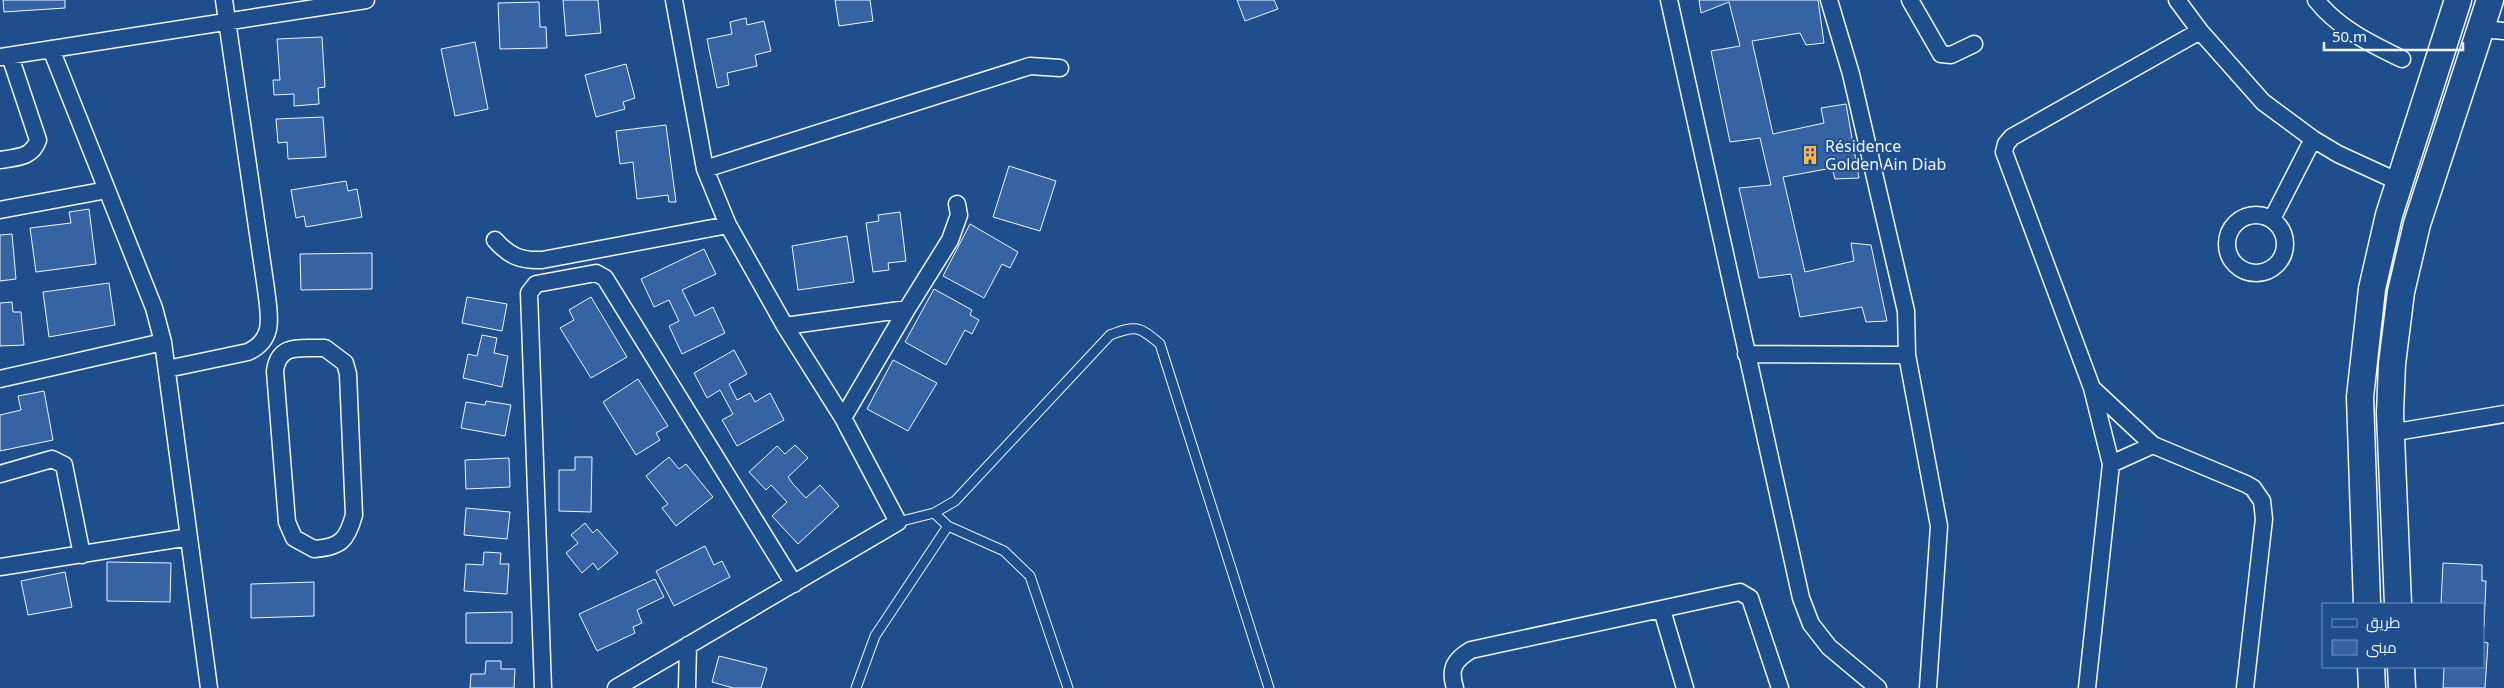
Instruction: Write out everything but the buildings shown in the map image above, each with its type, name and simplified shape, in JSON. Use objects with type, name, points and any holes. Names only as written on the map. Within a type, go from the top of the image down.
[{"type":"main road","points":[[2367,603],[2362,507],[2361,380],[2372,289],[2399,182],[2458,0]]},
{"type":"main road","points":[[2398,603],[2390,433],[2392,364],[2401,292],[2410,251],[2492,30],[2490,0]]},
{"type":"main road","points":[[2371,668],[2372,688]]},
{"type":"main road","points":[[2401,668],[2402,688]]},
{"type":"street","points":[[168,369],[248,352],[259,347],[266,338],[268,312],[266,288],[224,0]]},
{"type":"street","points":[[0,160],[29,154],[35,148],[38,140],[5,57],[366,0]]},
{"type":"street","points":[[616,688],[898,522],[843,418],[785,326],[728,225],[706,169],[674,0]]},
{"type":"street","points":[[1669,0],[1801,598],[1812,624],[1829,647],[1878,688]]},
{"type":"street","points":[[1830,0],[1851,74],[1906,311],[1906,355],[1939,526],[1928,688]]},
{"type":"street","points":[[1910,0],[1940,54],[1951,55],[1974,44]]},
{"type":"street","points":[[2177,0],[2200,31],[2263,102],[2313,139],[2338,154],[2399,182]]},
{"type":"street","points":[[2316,0],[2340,24],[2378,48],[2402,60]]},
{"type":"street","points":[[2087,688],[2111,464],[2092,388],[2006,162],[2004,152],[2006,144],[2012,137],[2200,31]]},
{"type":"street","points":[[51,49],[154,308],[164,342],[208,688]]},
{"type":"street","points":[[706,169],[1030,66],[1060,68]]},
{"type":"street","points":[[2272,219],[2313,139]]},
{"type":"street","points":[[0,210],[107,190]]},
{"type":"street","points":[[843,418],[956,228],[959,215],[957,204]]},
{"type":"street","points":[[495,240],[504,251],[528,261],[728,225]]},
{"type":"street","points":[[543,688],[530,293],[536,284],[596,273],[606,278],[794,584]]},
{"type":"street","points":[[785,326],[907,309]]},
{"type":"street","points":[[266,338],[280,355]]},
{"type":"street","points":[[0,379],[164,342]]},
{"type":"street","points":[[325,348],[345,363],[348,374],[354,515],[349,531],[339,544],[326,548],[314,549],[302,544],[294,538],[287,522],[275,372],[280,355],[287,350],[325,348]]},
{"type":"street","points":[[1746,354],[1906,355]]},
{"type":"street","points":[[2092,388],[2154,445],[2246,484],[2253,488],[2262,501],[2264,531],[2245,688]]},
{"type":"street","points":[[2390,433],[2504,414]]},
{"type":"street","points":[[2111,464],[2154,445]]},
{"type":"street","points":[[0,474],[52,459],[64,465],[82,555]]},
{"type":"street","points":[[0,567],[189,537]]},
{"type":"street","points":[[1456,688],[1451,676],[1454,665],[1461,656],[1471,650],[1740,592],[1750,598],[1780,688]]},
{"type":"street","points":[[1662,610],[1685,688]]},
{"type":"street","points":[[687,688],[688,645]]},
{"type":"lane","points":[[898,522],[934,513],[955,501],[1110,335],[1131,327],[1144,330],[1160,344],[1269,688]]},
{"type":"lane","points":[[934,513],[948,526],[1004,551],[1030,576],[1068,688]]},
{"type":"lane","points":[[856,688],[875,636],[948,526]]},
{"type":"place","name":"Résidence Golden Ain Diab","points":[[1810,155]]}]
